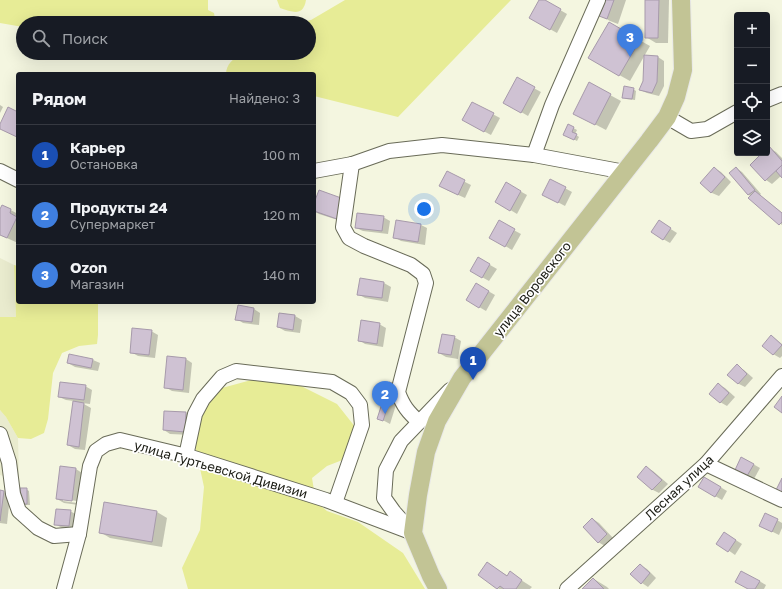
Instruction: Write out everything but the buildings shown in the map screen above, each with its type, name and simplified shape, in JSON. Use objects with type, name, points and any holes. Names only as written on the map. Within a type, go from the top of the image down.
[{"type":"main road","name":"улица Воровского","points":[[438,589],[430,576],[413,533],[426,452],[437,421],[462,378],[667,117],[676,97],[683,70],[681,0]]},
{"type":"street","points":[[534,155],[552,105],[598,0]]},
{"type":"street","points":[[770,99],[782,94]]},
{"type":"street","points":[[667,117],[691,131],[707,129],[734,114]]},
{"type":"street","points":[[316,171],[352,164],[388,152],[442,144],[534,155],[625,172]]},
{"type":"street","points":[[352,164],[343,227],[349,238],[364,246],[411,265],[424,274],[426,283],[398,392],[402,404],[419,422]]},
{"type":"street","points":[[0,171],[16,179]]},
{"type":"street","points":[[186,456],[195,414],[204,399],[222,377],[236,371],[332,382],[352,393],[360,406],[362,425],[336,503]]},
{"type":"street","name":"Лесная улица","points":[[567,589],[706,464],[782,377]]},
{"type":"street","points":[[413,533],[394,512],[384,498],[386,470],[401,441],[462,378]]},
{"type":"street","points":[[0,434],[9,462],[12,494],[19,511],[38,528],[54,536],[79,534]]},
{"type":"street","name":"улица Гуртьевской Дивизии","points":[[64,589],[79,534],[90,466],[96,451],[106,444],[120,440],[186,456],[318,497],[413,533]]},
{"type":"street","points":[[706,464],[782,500]]},
{"type":"shaded area","points":[[0,258],[14,265],[16,317],[0,317]]},
{"type":"shaded area","points":[[0,410],[6,417],[18,438],[19,477],[0,475]]},
{"type":"green space","points":[[0,0],[208,0],[208,10],[214,13],[214,16],[16,16],[16,26],[0,23]]},
{"type":"green space","points":[[277,0],[306,0],[305,5],[300,11],[293,12],[280,8]]},
{"type":"green space","points":[[345,0],[511,0],[398,117],[316,96],[316,72],[226,72],[227,67],[232,60],[316,60],[316,17]]},
{"type":"green space","points":[[14,265],[16,266],[16,304],[98,304],[97,344],[79,346],[62,353],[53,373],[48,419],[44,433],[31,439],[18,438],[6,417],[0,410],[0,317],[16,317]]},
{"type":"green space","points":[[255,379],[299,385],[337,404],[356,428],[345,459],[327,466],[312,478],[316,502],[327,511],[358,522],[403,553],[425,589],[188,589],[182,568],[200,530],[204,487],[195,445],[196,419],[222,388]]},
{"type":"place","name":"Ozon","points":[[630,57]]},
{"type":"place","name":"Карьер","points":[[473,380]]},
{"type":"place","name":"Продукты 24","points":[[385,414]]}]
